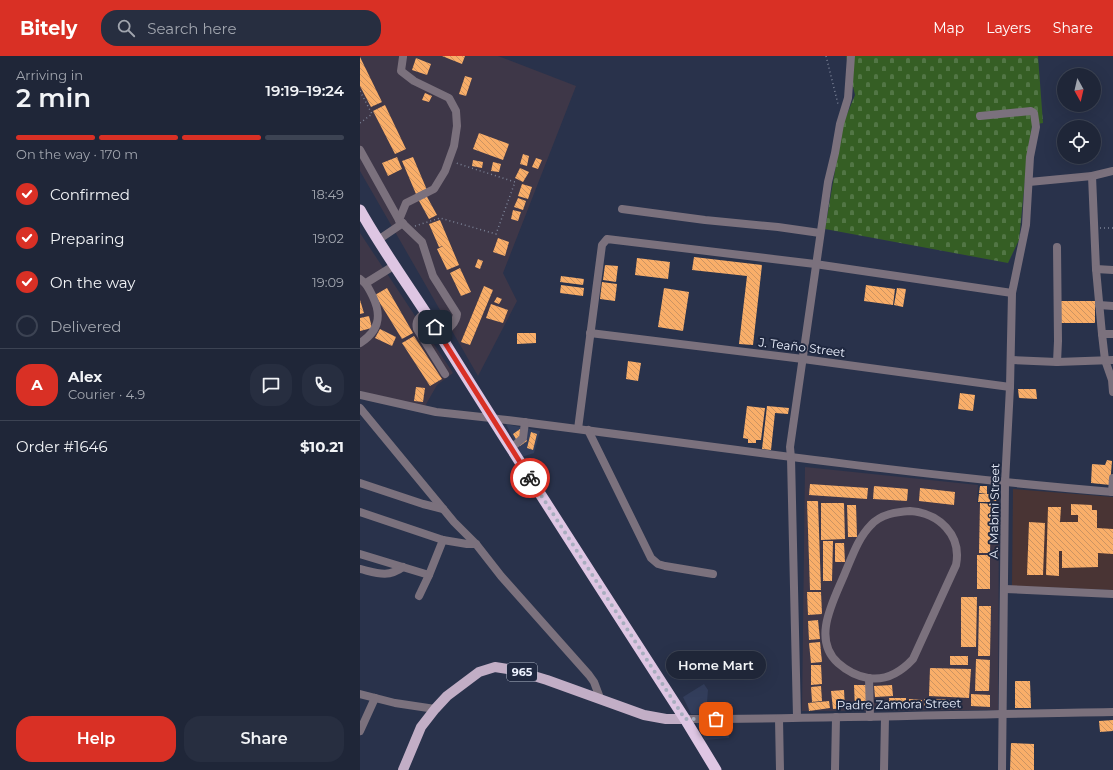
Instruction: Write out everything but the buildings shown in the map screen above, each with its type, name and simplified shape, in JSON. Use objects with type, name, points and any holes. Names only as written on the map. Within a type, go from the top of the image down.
[{"type":"highway","points":[[360,210],[716,770]]},
{"type":"main road","name":"965","points":[[403,770],[421,727],[435,709],[452,692],[479,672],[495,667],[527,673],[644,715],[666,719],[685,719]]},
{"type":"street","points":[[797,718],[792,458],[790,447],[815,264],[828,182],[835,153],[840,121],[848,98],[851,56]]},
{"type":"street","points":[[403,57],[401,71],[414,81],[449,98],[456,111],[457,126],[454,146],[445,171],[434,189],[406,203],[404,224]]},
{"type":"street","name":"A. Mabini Street","points":[[980,116],[1031,111],[1035,115],[1036,127],[1030,157],[1026,225],[1012,293],[1011,360],[1005,483],[1002,770]]},
{"type":"street","points":[[360,150],[404,224],[422,242],[433,276],[457,314],[454,322],[440,336]]},
{"type":"street","points":[[1029,182],[1092,176],[1113,171]]},
{"type":"street","points":[[1092,176],[1099,305],[1102,334],[1109,360],[1113,392]]},
{"type":"street","points":[[622,210],[820,233]]},
{"type":"street","points":[[378,240],[404,224]]},
{"type":"street","points":[[578,429],[602,245],[607,239],[815,264],[1012,293]]},
{"type":"street","points":[[1057,247],[1057,362]]},
{"type":"street","points":[[360,343],[368,338],[375,329],[378,319],[378,307],[363,281],[395,265]]},
{"type":"street","points":[[1096,269],[1113,270]]},
{"type":"street","points":[[1099,305],[1113,306]]},
{"type":"street","points":[[425,312],[417,320],[417,330],[445,374]]},
{"type":"street","name":"J. Teaño Street","points":[[590,334],[802,359],[1010,386]]},
{"type":"street","points":[[1102,334],[1113,334]]},
{"type":"street","points":[[1011,360],[1057,362],[1109,360]]},
{"type":"street","points":[[360,395],[436,412],[588,430],[792,458],[1005,483],[1112,492],[1113,478]]},
{"type":"street","points":[[360,408],[443,509],[476,544],[501,576],[589,675],[594,682],[600,698]]},
{"type":"street","points":[[509,446],[519,443],[523,438],[525,422]]},
{"type":"street","points":[[588,430],[651,558],[658,564],[665,566],[713,574]]},
{"type":"street","points":[[360,483],[423,504],[443,509]]},
{"type":"street","points":[[910,511],[918,512],[940,522],[954,538],[957,546],[958,558],[956,565],[913,659],[900,671],[892,675],[881,679],[869,678],[856,675],[843,668],[833,658],[828,647],[826,633],[830,608],[858,543],[871,525],[881,517],[891,513],[910,511]]},
{"type":"street","points":[[360,512],[443,540],[476,544]]},
{"type":"street","points":[[419,596],[443,540]]},
{"type":"street","points":[[360,554],[429,575]]},
{"type":"street","points":[[360,570],[392,574],[403,567]]},
{"type":"street","points":[[1005,589],[1113,594]]},
{"type":"street","points":[[869,678],[870,717]]},
{"type":"street","points":[[360,694],[435,709]]},
{"type":"street","points":[[360,731],[375,698]]},
{"type":"street","name":"Padre Zamora Street","points":[[685,719],[779,719],[1003,713],[1113,712]]},
{"type":"street","points":[[835,770],[836,717]]},
{"type":"street","points":[[884,770],[885,717]]},
{"type":"street","points":[[779,719],[780,770]]},
{"type":"path","points":[[826,56],[840,121]]},
{"type":"path","points":[[360,91],[372,114],[360,123]]},
{"type":"path","points":[[404,224],[440,218],[496,234],[515,182],[449,160]]},
{"type":"path","points":[[1095,227],[1113,228]]},
{"type":"shaded area","points":[[360,56],[498,56],[576,86],[503,273],[517,301],[478,376],[360,171]]},
{"type":"shaded area","points":[[360,233],[453,373],[437,385],[425,406],[401,402],[360,391]]},
{"type":"shaded area","points":[[506,424],[540,431],[534,453],[522,457]]},
{"type":"shaded area","points":[[805,467],[978,485],[977,503],[999,504],[998,710],[802,711]]},
{"type":"shaded area","points":[[1013,489],[1113,497],[1113,590],[1012,586]]},
{"type":"shaded area","points":[[704,684],[708,690],[706,715],[691,714],[683,697]]},
{"type":"shaded area","points":[[695,721],[728,721],[729,738],[705,740]]},
{"type":"green space","points":[[846,56],[1038,56],[1043,123],[1032,125],[1019,240],[1008,263],[825,229],[843,124],[855,95]]},
{"type":"way so far","points":[[530,478],[685,719],[716,719]]},
{"type":"place","name":"Home Mart","points":[[716,719]]},
{"type":"route","points":[[435,327],[530,478]]}]
